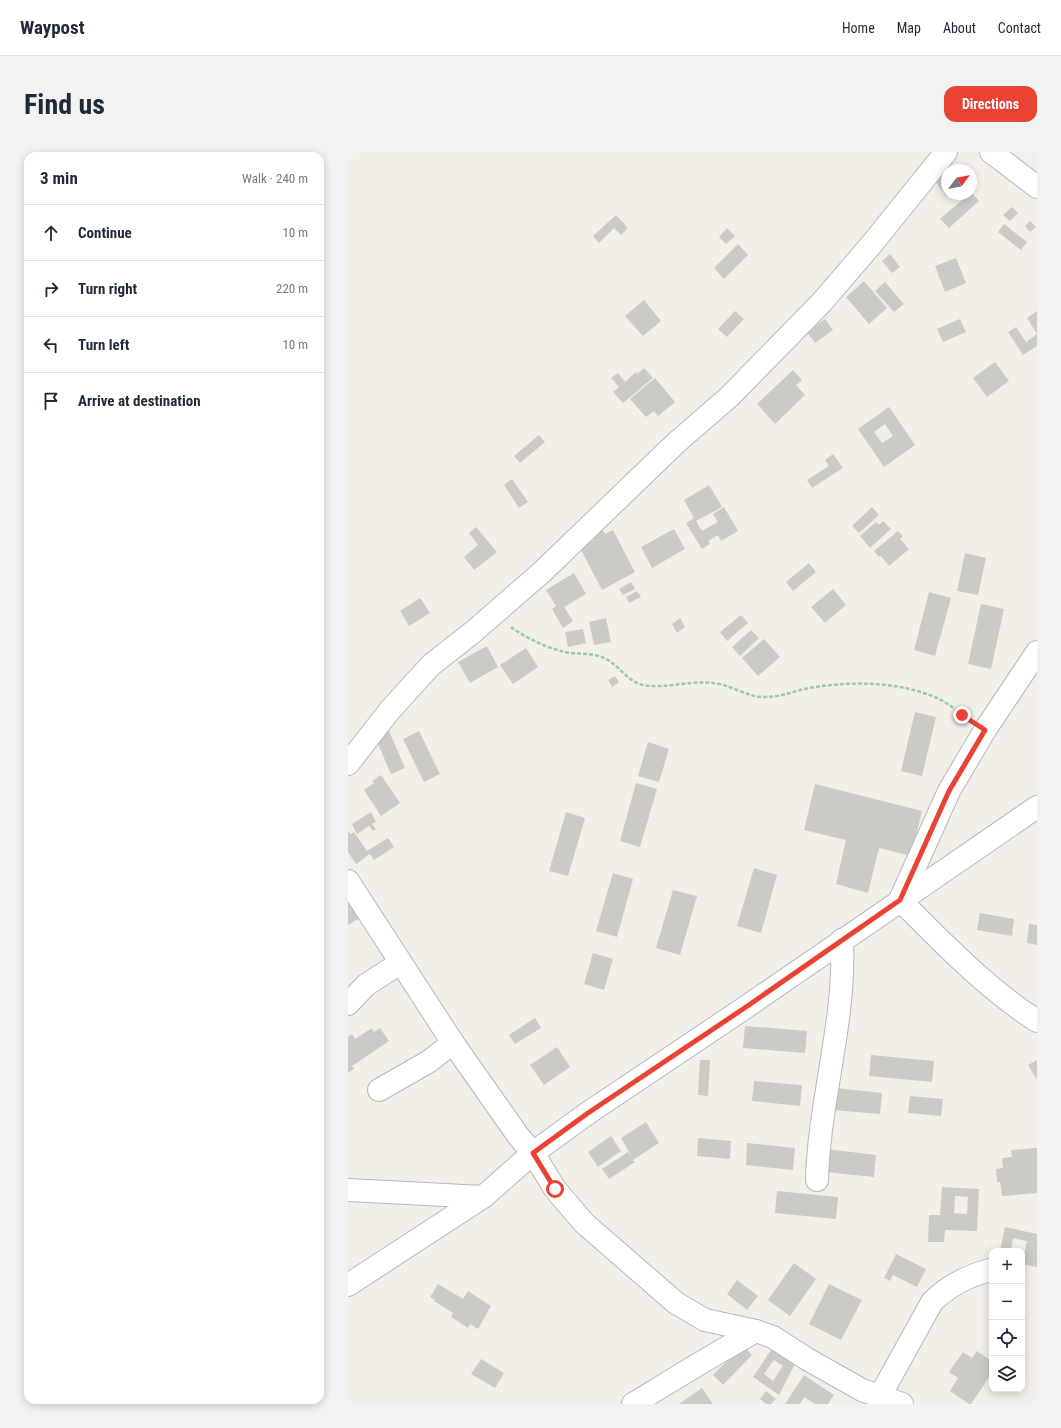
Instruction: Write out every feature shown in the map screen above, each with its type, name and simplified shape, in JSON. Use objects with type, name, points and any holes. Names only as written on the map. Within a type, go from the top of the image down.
[{"type":"street","points":[[348,764],[390,710],[431,665],[542,572],[728,396],[822,302],[872,245],[946,152]]},
{"type":"street","points":[[991,152],[1037,187]]},
{"type":"street","points":[[900,900],[949,791],[985,730],[1037,652]]},
{"type":"street","points":[[348,1285],[483,1197],[533,1153],[599,1105],[1037,807]]},
{"type":"street","points":[[348,881],[453,1043],[519,1137],[533,1153],[555,1189],[584,1223],[676,1303],[705,1320],[756,1331],[773,1337],[807,1359],[879,1399],[932,1302],[944,1290],[956,1282],[974,1274],[989,1270]]},
{"type":"street","points":[[900,900],[951,950],[1008,1002],[1037,1021]]},
{"type":"street","points":[[817,1180],[818,1151],[841,1006],[844,971],[842,940]]},
{"type":"street","points":[[348,1004],[366,985],[400,962]]},
{"type":"street","points":[[379,1090],[428,1062],[453,1043]]},
{"type":"street","points":[[348,1190],[483,1197]]},
{"type":"street","points":[[633,1404],[683,1375],[713,1354],[756,1331]]},
{"type":"path","points":[[493,614],[512,628],[552,648],[566,652],[604,657],[615,663],[629,678],[643,685],[656,686],[713,683],[760,697],[773,697],[809,688],[879,684],[912,689],[939,699],[985,730]]},
{"type":"building","points":[[940,173],[941,174],[941,189],[933,178]]},
{"type":"building","points":[[977,199],[979,201],[949,228],[940,219],[962,200],[977,200]]},
{"type":"building","points":[[1012,207],[1018,213],[1010,221],[1003,215]]},
{"type":"building","points":[[616,215],[628,228],[621,235],[614,228],[599,243],[593,236]]},
{"type":"building","points":[[1030,221],[1036,227],[1030,232],[1025,226]]},
{"type":"building","points":[[1004,224],[1027,242],[1021,250],[998,232]]},
{"type":"building","points":[[727,228],[735,236],[726,244],[719,237]]},
{"type":"building","points":[[738,244],[748,255],[724,279],[714,268]]},
{"type":"building","points":[[890,254],[900,267],[892,273],[882,261]]},
{"type":"building","points":[[956,258],[966,283],[945,292],[935,266]]},
{"type":"building","points":[[864,281],[887,308],[869,324],[846,297]]},
{"type":"building","points":[[885,282],[904,304],[894,312],[875,291]]},
{"type":"building","points":[[644,300],[661,321],[643,336],[625,316]]},
{"type":"building","points":[[735,311],[744,319],[727,337],[718,329]]},
{"type":"building","points":[[1037,311],[1037,334],[1027,318]]},
{"type":"building","points":[[825,319],[833,330],[815,343],[807,332]]},
{"type":"building","points":[[960,319],[966,332],[943,342],[937,329]]},
{"type":"building","points":[[1016,327],[1026,342],[1037,334],[1037,346],[1023,355],[1008,332]]},
{"type":"building","points":[[995,362],[1009,381],[987,397],[973,378]]},
{"type":"building","points":[[644,368],[653,378],[623,403],[613,392],[619,387],[611,378],[618,373],[625,382],[636,372],[637,374]]},
{"type":"building","points":[[793,370],[802,380],[796,385],[805,395],[775,424],[757,404]]},
{"type":"building","points":[[655,378],[675,402],[658,416],[654,411],[646,417],[630,399]]},
{"type":"building","points":[[889,407],[915,445],[884,467],[858,429]],"holes":[[[885,424],[893,436],[882,443],[874,432]]]},
{"type":"building","points":[[539,435],[545,442],[520,463],[514,456]]},
{"type":"building","points":[[833,454],[843,468],[812,488],[807,480],[829,466],[825,460]]},
{"type":"building","points":[[512,479],[528,502],[519,508],[504,485]]},
{"type":"building","points":[[709,485],[722,507],[696,521],[702,531],[718,522],[713,514],[724,507],[738,531],[721,541],[718,535],[708,541],[710,544],[702,549],[686,523],[694,518],[684,500]]},
{"type":"building","points":[[872,507],[879,515],[859,533],[852,526]]},
{"type":"building","points":[[883,521],[891,529],[870,548],[860,536],[876,522],[879,525]]},
{"type":"building","points":[[600,526],[605,534],[613,530],[635,572],[602,590],[580,548],[594,540],[589,531]]},
{"type":"building","points":[[476,527],[497,552],[474,570],[464,557],[478,545],[469,533]]},
{"type":"building","points":[[674,529],[685,549],[652,568],[641,547]]},
{"type":"building","points":[[898,531],[903,536],[900,539],[909,549],[889,566],[881,556],[879,557],[874,551]]},
{"type":"building","points":[[965,553],[986,558],[978,595],[957,591]]},
{"type":"building","points":[[809,563],[816,572],[793,591],[786,582]]},
{"type":"building","points":[[574,573],[586,594],[564,607],[573,621],[563,628],[552,609],[556,606],[546,590]]},
{"type":"building","points":[[631,582],[635,589],[623,595],[619,589]]},
{"type":"building","points":[[833,589],[846,605],[825,623],[811,607]]},
{"type":"building","points":[[637,591],[641,597],[629,603],[626,597]]},
{"type":"building","points":[[929,592],[951,598],[935,656],[914,650]]},
{"type":"building","points":[[420,598],[430,613],[409,626],[400,611]]},
{"type":"building","points":[[981,604],[1004,609],[991,669],[968,664]]},
{"type":"building","points":[[741,615],[748,623],[727,641],[720,632]]},
{"type":"building","points":[[606,618],[611,642],[594,645],[589,622]]},
{"type":"building","points":[[680,618],[685,627],[677,633],[672,624]]},
{"type":"building","points":[[583,629],[586,643],[568,647],[565,632]]},
{"type":"building","points":[[751,630],[759,638],[740,656],[732,647]]},
{"type":"building","points":[[764,639],[780,657],[758,676],[742,658]]},
{"type":"building","points":[[487,646],[498,667],[470,683],[458,662]]},
{"type":"building","points":[[526,648],[538,667],[513,684],[500,665]]},
{"type":"building","points":[[615,676],[619,682],[612,687],[608,680]]},
{"type":"building","points":[[915,712],[936,717],[922,776],[901,771]]},
{"type":"building","points":[[389,731],[405,768],[391,774],[375,737]]},
{"type":"building","points":[[419,731],[440,774],[424,782],[403,739]]},
{"type":"building","points":[[648,742],[669,749],[659,782],[638,776]]},
{"type":"building","points":[[381,775],[400,803],[381,816],[364,790],[374,783],[372,781]]},
{"type":"building","points":[[636,783],[657,789],[640,847],[620,841]]},
{"type":"building","points":[[815,784],[922,811],[911,856],[879,848],[868,893],[836,884],[846,840],[804,830]]},
{"type":"building","points":[[371,812],[376,822],[372,824],[376,829],[373,831],[369,826],[357,834],[352,824]]},
{"type":"building","points":[[566,812],[585,818],[568,876],[549,871]]},
{"type":"building","points":[[348,831],[350,834],[354,832],[367,851],[388,838],[394,847],[374,860],[370,854],[356,864],[348,852]]},
{"type":"building","points":[[754,868],[777,875],[761,933],[737,926]]},
{"type":"building","points":[[613,873],[633,879],[617,937],[596,931]]},
{"type":"building","points":[[673,890],[697,896],[680,955],[656,948]]},
{"type":"building","points":[[348,899],[360,918],[348,925]]},
{"type":"building","points":[[980,913],[1014,919],[1012,936],[977,930]]},
{"type":"building","points":[[1029,924],[1037,925],[1037,945],[1027,943]]},
{"type":"building","points":[[593,953],[613,959],[604,990],[584,984]]},
{"type":"building","points":[[535,1018],[541,1028],[515,1044],[509,1035]]},
{"type":"building","points":[[745,1026],[807,1031],[805,1053],[743,1048]]},
{"type":"building","points":[[372,1028],[374,1032],[380,1028],[389,1041],[352,1066],[354,1069],[348,1073],[348,1037],[352,1034],[355,1039]]},
{"type":"building","points":[[557,1047],[570,1067],[544,1085],[530,1065]]},
{"type":"building","points":[[871,1055],[934,1061],[932,1082],[869,1076]]},
{"type":"building","points":[[700,1060],[710,1060],[708,1096],[698,1095]]},
{"type":"building","points":[[1037,1060],[1037,1080],[1028,1065]]},
{"type":"building","points":[[754,1081],[802,1085],[800,1106],[752,1101]]},
{"type":"building","points":[[835,1088],[882,1093],[880,1114],[833,1110]]},
{"type":"building","points":[[910,1096],[943,1099],[941,1116],[908,1113]]},
{"type":"building","points":[[646,1122],[659,1143],[633,1160],[635,1162],[609,1179],[602,1169],[628,1152],[632,1157],[621,1138]]},
{"type":"building","points":[[611,1136],[621,1151],[598,1167],[588,1152]]},
{"type":"building","points":[[698,1138],[731,1141],[730,1159],[697,1156]]},
{"type":"building","points":[[747,1143],[795,1148],[793,1170],[746,1165]]},
{"type":"building","points":[[1037,1148],[1037,1193],[1002,1196],[1000,1182],[997,1182],[996,1169],[1003,1168],[1002,1158],[1012,1157],[1011,1150]]},
{"type":"building","points":[[827,1149],[876,1155],[874,1177],[825,1172]]},
{"type":"building","points":[[942,1187],[979,1189],[977,1231],[945,1230],[944,1242],[928,1242],[929,1215],[940,1215]],"holes":[[[955,1196],[968,1197],[967,1214],[954,1213]]]},
{"type":"building","points":[[777,1191],[838,1197],[836,1219],[775,1213]]},
{"type":"building","points":[[1005,1227],[1037,1234],[1037,1267],[1025,1265],[1025,1250],[1027,1241],[1013,1238],[1011,1248],[1001,1248]]},
{"type":"building","points":[[896,1254],[926,1269],[917,1287],[893,1275],[890,1281],[884,1278]]},
{"type":"building","points":[[794,1263],[816,1279],[790,1316],[768,1300]]},
{"type":"building","points":[[737,1280],[758,1296],[747,1310],[727,1294]]},
{"type":"building","points":[[438,1284],[463,1299],[468,1291],[491,1306],[478,1329],[470,1324],[468,1328],[451,1317],[453,1313],[430,1297]]},
{"type":"building","points":[[829,1284],[862,1300],[841,1340],[809,1324]]},
{"type":"building","points":[[743,1345],[752,1355],[723,1385],[713,1375]]},
{"type":"building","points":[[773,1347],[795,1364],[779,1395],[753,1377]],"holes":[[[774,1360],[783,1366],[773,1381],[764,1374]]]},
{"type":"building","points":[[977,1351],[989,1359],[989,1377],[971,1404],[969,1404],[950,1391],[958,1378],[949,1372],[963,1352],[972,1358]]},
{"type":"building","points":[[481,1359],[504,1373],[495,1388],[471,1374]]},
{"type":"building","points":[[804,1375],[834,1395],[828,1404],[815,1404],[804,1397],[800,1404],[785,1404]]},
{"type":"building","points":[[702,1388],[713,1404],[679,1404]]},
{"type":"building","points":[[766,1391],[776,1399],[771,1404],[766,1404],[760,1399]]},
{"type":"route","points":[[555,1189],[533,1153],[621,1090],[746,1007],[900,900],[949,791],[985,730],[962,715]]}]
